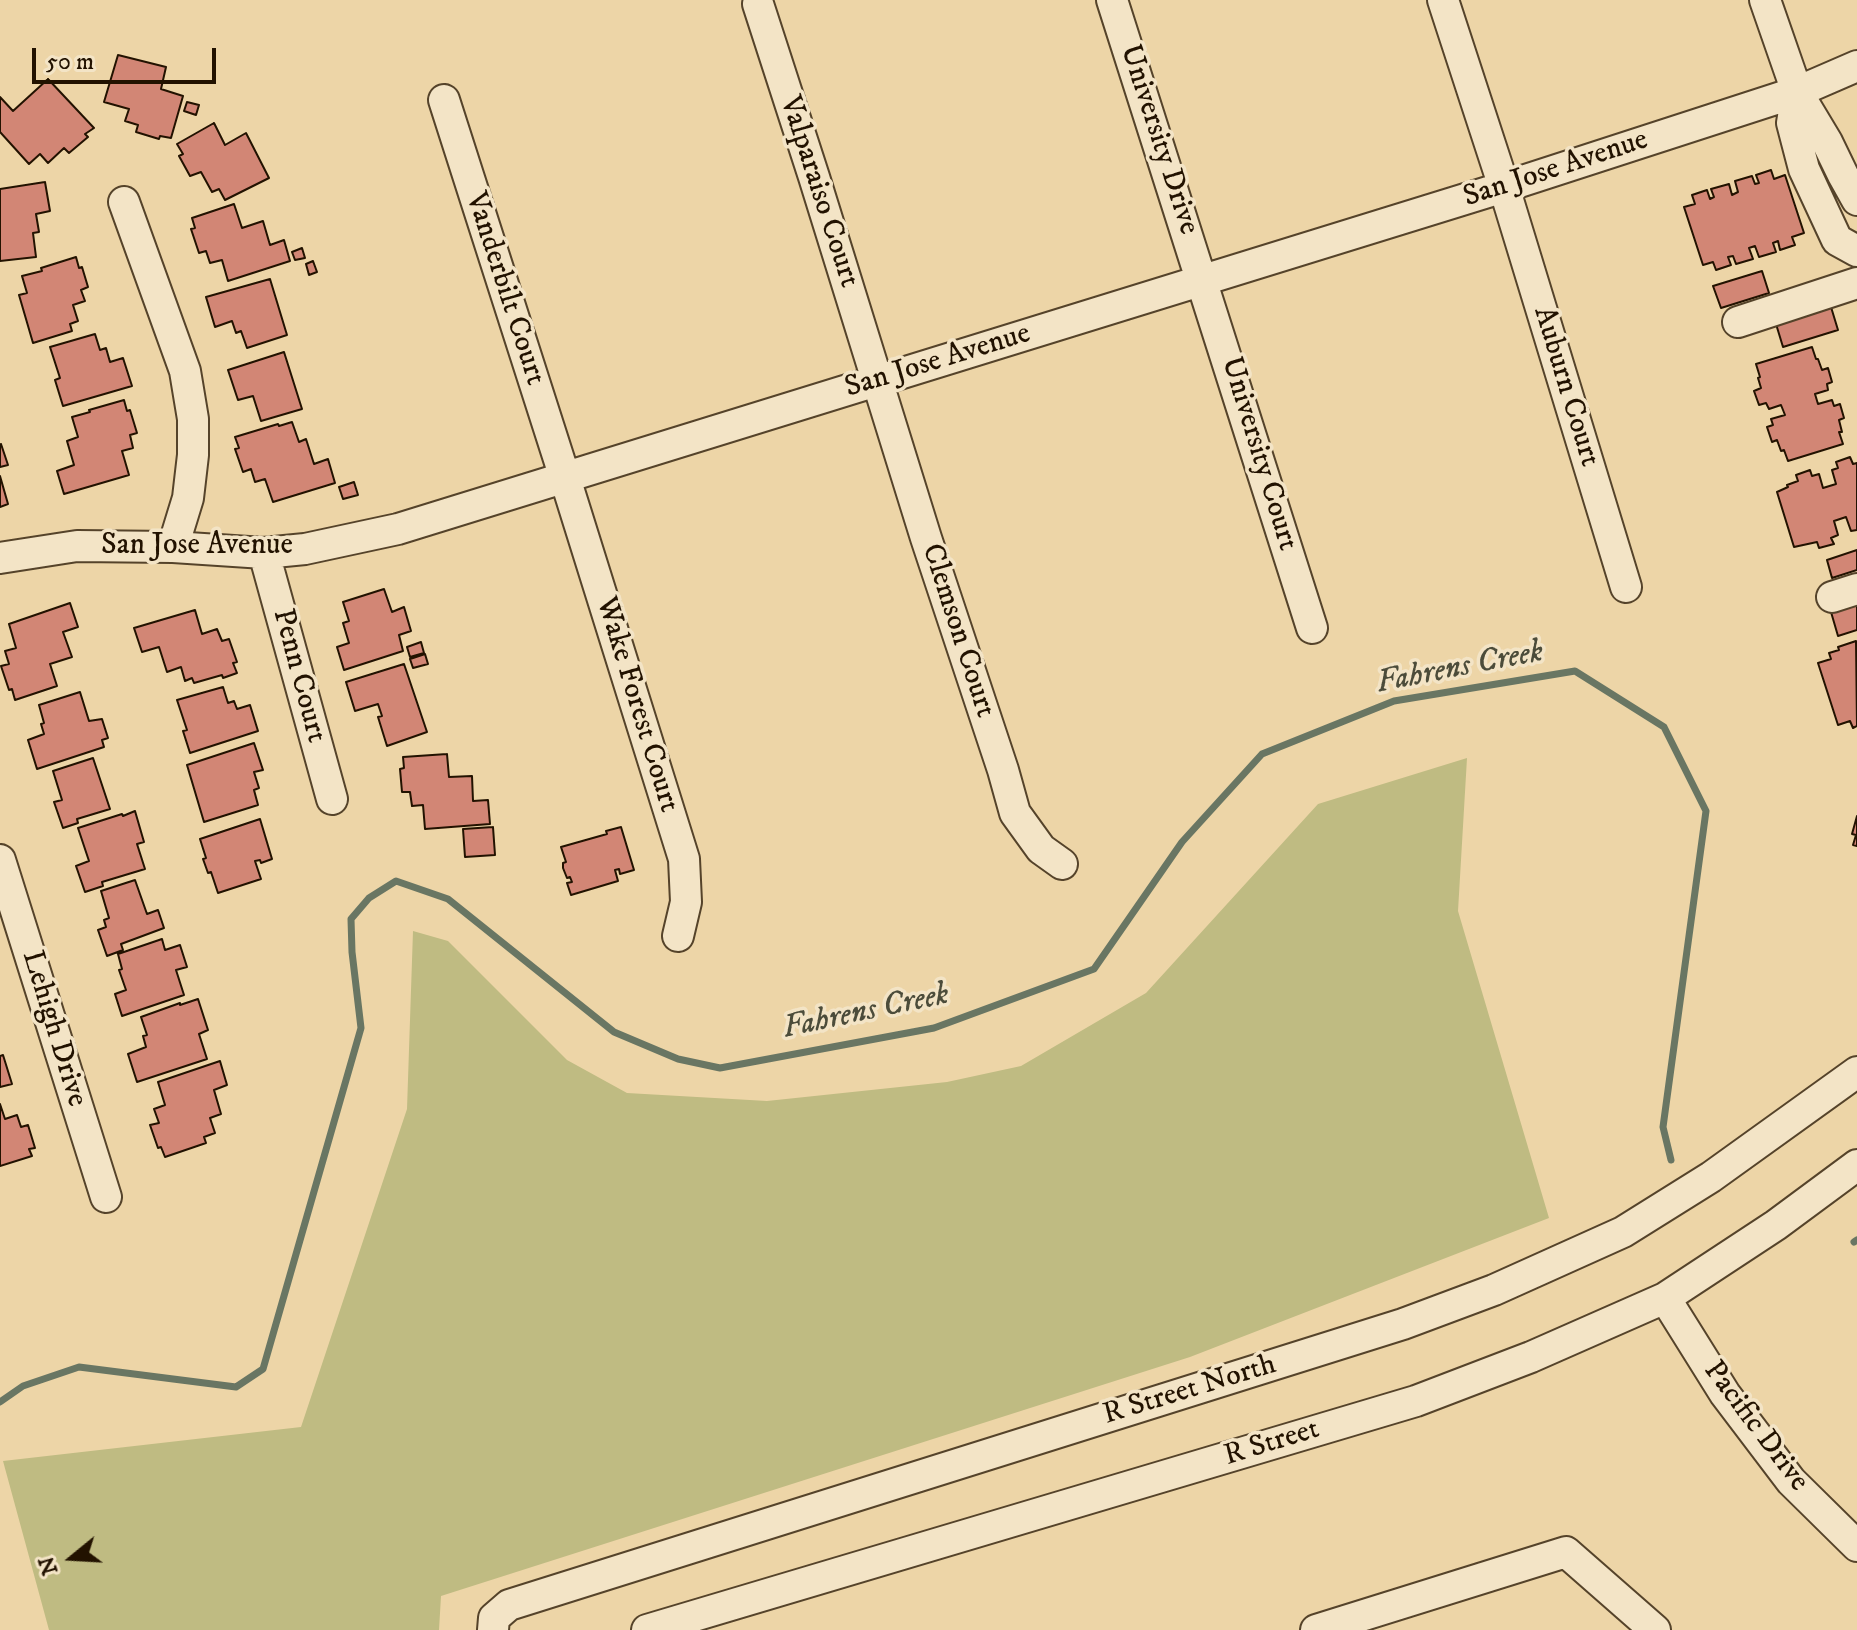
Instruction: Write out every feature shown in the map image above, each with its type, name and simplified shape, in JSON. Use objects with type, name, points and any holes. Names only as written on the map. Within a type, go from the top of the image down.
[{"type":"street","name":"University Drive","points":[[1112,0],[1203,280]]},
{"type":"street","name":"Auburn Court","points":[[1443,0],[1504,187],[1626,587]]},
{"type":"street","points":[[1765,0],[1797,92],[1857,200]]},
{"type":"street","name":"Valparaiso Court","points":[[758,4],[878,381]]},
{"type":"street","name":"San Jose Avenue","points":[[0,558],[77,546],[173,547],[264,553],[305,549],[398,529],[1504,187],[1797,92],[1857,66]]},
{"type":"street","points":[[1797,92],[1792,123],[1804,169],[1837,240],[1857,251]]},
{"type":"street","name":"Vanderbilt Court","points":[[444,100],[565,478]]},
{"type":"street","points":[[124,202],[185,371],[193,419],[188,498],[173,547]]},
{"type":"street","name":"University Court","points":[[1203,280],[1312,628]]},
{"type":"street","points":[[1738,322],[1857,283]]},
{"type":"street","name":"Clemson Court","points":[[878,381],[1015,813],[1041,849],[1062,864]]},
{"type":"street","name":"Wake Forest Court","points":[[565,478],[684,859],[686,902],[678,936]]},
{"type":"street","name":"Penn Court","points":[[264,553],[332,799]]},
{"type":"street","name":"Lehigh Drive","points":[[0,860],[106,1197]]},
{"type":"street","name":"R Street North","points":[[493,1630],[494,1618],[509,1605],[1403,1324],[1494,1290],[1623,1232],[1711,1177],[1857,1072]]},
{"type":"street","name":"R Street","points":[[647,1630],[1416,1401],[1531,1357],[1665,1298],[1776,1225],[1857,1165]]},
{"type":"street","name":"Pacific Drive","points":[[1665,1298],[1725,1394],[1791,1481],[1857,1546]]},
{"type":"street","points":[[1316,1630],[1566,1552],[1655,1630]]},
{"type":"shaded area","points":[[1467,758],[1458,911],[1549,1218],[1190,1357],[441,1596],[439,1630],[49,1630],[3,1461],[301,1427],[407,1109],[413,931],[448,941],[567,1060],[627,1093],[767,1101],[947,1082],[1021,1066],[1146,993],[1318,804]]},
{"type":"building","points":[[118,55],[166,67],[161,89],[183,96],[171,138],[160,136],[159,139],[136,132],[138,125],[125,121],[129,109],[104,102]]},
{"type":"building","points":[[48,79],[94,128],[69,153],[64,148],[48,163],[40,154],[29,164],[0,132],[0,97],[13,111]]},
{"type":"building","points":[[187,102],[199,105],[196,115],[184,111]]},
{"type":"building","points":[[214,123],[225,145],[246,133],[269,178],[225,200],[219,189],[212,192],[201,172],[190,176],[179,156],[183,154],[177,144]]},
{"type":"building","points":[[1771,170],[1774,179],[1785,175],[1804,233],[1792,237],[1795,245],[1780,250],[1778,241],[1773,243],[1776,252],[1759,257],[1755,246],[1749,248],[1753,259],[1736,264],[1733,256],[1728,257],[1731,265],[1716,270],[1713,262],[1703,265],[1684,207],[1695,204],[1692,195],[1707,190],[1710,199],[1714,197],[1711,189],[1729,184],[1732,195],[1738,192],[1735,181],[1752,176],[1755,184],[1759,183],[1756,175]]},
{"type":"building","points":[[45,182],[50,211],[36,214],[39,232],[33,233],[36,257],[0,261],[0,189]]},
{"type":"building","points":[[234,204],[242,228],[263,221],[270,245],[284,240],[290,261],[228,281],[222,260],[210,263],[206,251],[199,253],[191,229],[195,228],[192,218]]},
{"type":"building","points":[[302,248],[305,258],[295,260],[292,252]]},
{"type":"building","points":[[76,257],[88,287],[81,290],[85,301],[73,305],[78,321],[70,324],[72,331],[33,343],[19,295],[27,293],[22,276]]},
{"type":"building","points":[[313,261],[317,272],[309,275],[306,264]]},
{"type":"building","points":[[1762,271],[1769,293],[1721,308],[1713,286]]},
{"type":"building","points":[[270,279],[287,335],[247,348],[241,331],[236,333],[232,321],[215,327],[206,297]]},
{"type":"building","points":[[1831,307],[1838,330],[1783,347],[1776,324]]},
{"type":"building","points":[[95,334],[100,350],[106,348],[110,362],[123,358],[132,386],[63,406],[55,380],[60,378],[50,347]]},
{"type":"building","points":[[1812,347],[1822,370],[1828,368],[1832,382],[1827,384],[1828,390],[1815,394],[1818,404],[1832,400],[1834,406],[1840,404],[1844,418],[1839,420],[1842,432],[1839,432],[1843,444],[1788,461],[1777,440],[1772,442],[1767,427],[1773,425],[1771,419],[1785,415],[1781,405],[1769,409],[1766,403],[1759,405],[1754,391],[1761,388],[1756,364]]},
{"type":"building","points":[[284,352],[302,409],[261,421],[253,396],[238,400],[228,370]]},
{"type":"building","points":[[124,400],[137,433],[130,435],[133,448],[122,451],[129,475],[64,494],[57,471],[74,465],[67,441],[78,437],[72,417]]},
{"type":"building","points":[[292,422],[299,442],[306,439],[314,464],[328,459],[335,483],[273,502],[265,479],[255,482],[251,469],[243,472],[235,449],[239,448],[235,437]]},
{"type":"building","points":[[0,445],[8,465],[0,467]]},
{"type":"building","points":[[1850,457],[1853,464],[1857,463],[1857,530],[1851,531],[1846,517],[1834,521],[1838,535],[1831,538],[1834,544],[1819,548],[1817,542],[1794,547],[1777,492],[1798,481],[1796,475],[1810,470],[1812,476],[1819,474],[1823,488],[1836,484],[1832,470],[1838,468],[1836,462]]},
{"type":"building","points":[[0,476],[8,504],[0,507]]},
{"type":"building","points":[[354,482],[358,495],[343,499],[339,487]]},
{"type":"building","points":[[1857,550],[1857,570],[1832,578],[1827,560]]},
{"type":"building","points":[[384,589],[392,612],[404,607],[411,631],[399,635],[403,651],[344,670],[337,647],[349,643],[343,623],[349,621],[343,602]]},
{"type":"building","points":[[70,603],[78,627],[63,632],[72,657],[50,664],[57,686],[15,700],[1,666],[9,664],[5,651],[16,648],[9,624]]},
{"type":"building","points":[[1857,604],[1857,630],[1838,636],[1831,612]]},
{"type":"building","points":[[195,610],[202,634],[217,629],[222,641],[229,639],[237,662],[233,663],[237,673],[194,683],[192,678],[185,681],[181,667],[167,672],[159,647],[142,652],[134,628]]},
{"type":"building","points":[[1856,641],[1857,726],[1853,728],[1850,721],[1838,725],[1818,663],[1831,659],[1829,653],[1839,650],[1838,647]]},
{"type":"building","points":[[421,642],[424,653],[410,657],[407,647]]},
{"type":"building","points":[[425,654],[428,664],[413,668],[410,659]]},
{"type":"building","points":[[404,664],[427,732],[387,746],[378,717],[382,716],[378,704],[355,711],[346,682]]},
{"type":"building","points":[[223,687],[228,703],[234,701],[237,709],[250,705],[258,731],[190,753],[183,731],[187,730],[177,700]]},
{"type":"building","points":[[80,692],[89,721],[102,719],[108,738],[102,740],[104,747],[37,769],[28,740],[44,734],[39,705]]},
{"type":"building","points":[[254,743],[263,770],[254,772],[259,788],[254,790],[258,805],[204,822],[187,765]]},
{"type":"building","points":[[447,754],[449,777],[472,776],[473,801],[488,800],[490,824],[425,829],[423,805],[412,806],[410,792],[402,792],[400,769],[404,768],[403,757]]},
{"type":"building","points":[[93,758],[110,809],[77,819],[78,823],[63,828],[54,802],[62,800],[53,771]]},
{"type":"building","points":[[135,811],[144,842],[137,844],[145,869],[102,882],[103,886],[85,892],[76,866],[89,861],[78,828]]},
{"type":"building","points":[[1857,816],[1857,846],[1853,845],[1856,835],[1852,834]]},
{"type":"building","points":[[260,819],[272,859],[261,863],[260,860],[255,861],[261,879],[218,893],[203,859],[206,858],[200,839]]},
{"type":"building","points":[[493,827],[495,855],[465,857],[463,829]]},
{"type":"building","points":[[621,827],[634,870],[620,874],[619,869],[615,870],[618,881],[571,895],[567,883],[572,882],[563,868],[566,862],[561,847]]},
{"type":"building","points":[[135,880],[147,914],[158,910],[164,928],[121,944],[123,950],[107,956],[98,930],[106,927],[104,920],[109,918],[101,891]]},
{"type":"building","points":[[162,939],[165,950],[180,945],[187,967],[176,970],[184,995],[122,1016],[115,994],[126,990],[119,970],[122,969],[118,954]]},
{"type":"building","points":[[198,999],[208,1030],[199,1034],[207,1059],[137,1082],[128,1054],[146,1047],[143,1036],[147,1035],[141,1017]]},
{"type":"building","points":[[3,1055],[12,1084],[0,1087],[0,1056]]},
{"type":"building","points":[[220,1061],[227,1085],[214,1090],[221,1114],[210,1118],[215,1133],[204,1137],[206,1143],[165,1157],[161,1147],[158,1148],[150,1125],[159,1123],[154,1109],[165,1105],[158,1082]]},
{"type":"building","points":[[0,1104],[5,1119],[17,1115],[21,1127],[28,1125],[35,1148],[29,1149],[32,1156],[0,1166]]},
{"type":"waterway","name":"Fahrens Creek","points":[[0,1402],[23,1386],[79,1367],[236,1387],[263,1369],[361,1028],[351,919],[369,898],[396,881],[448,899],[614,1032],[678,1059],[720,1068],[934,1028],[1094,969],[1182,842],[1262,754],[1394,701],[1575,671],[1664,727],[1706,811],[1663,1127],[1671,1160]]}]
